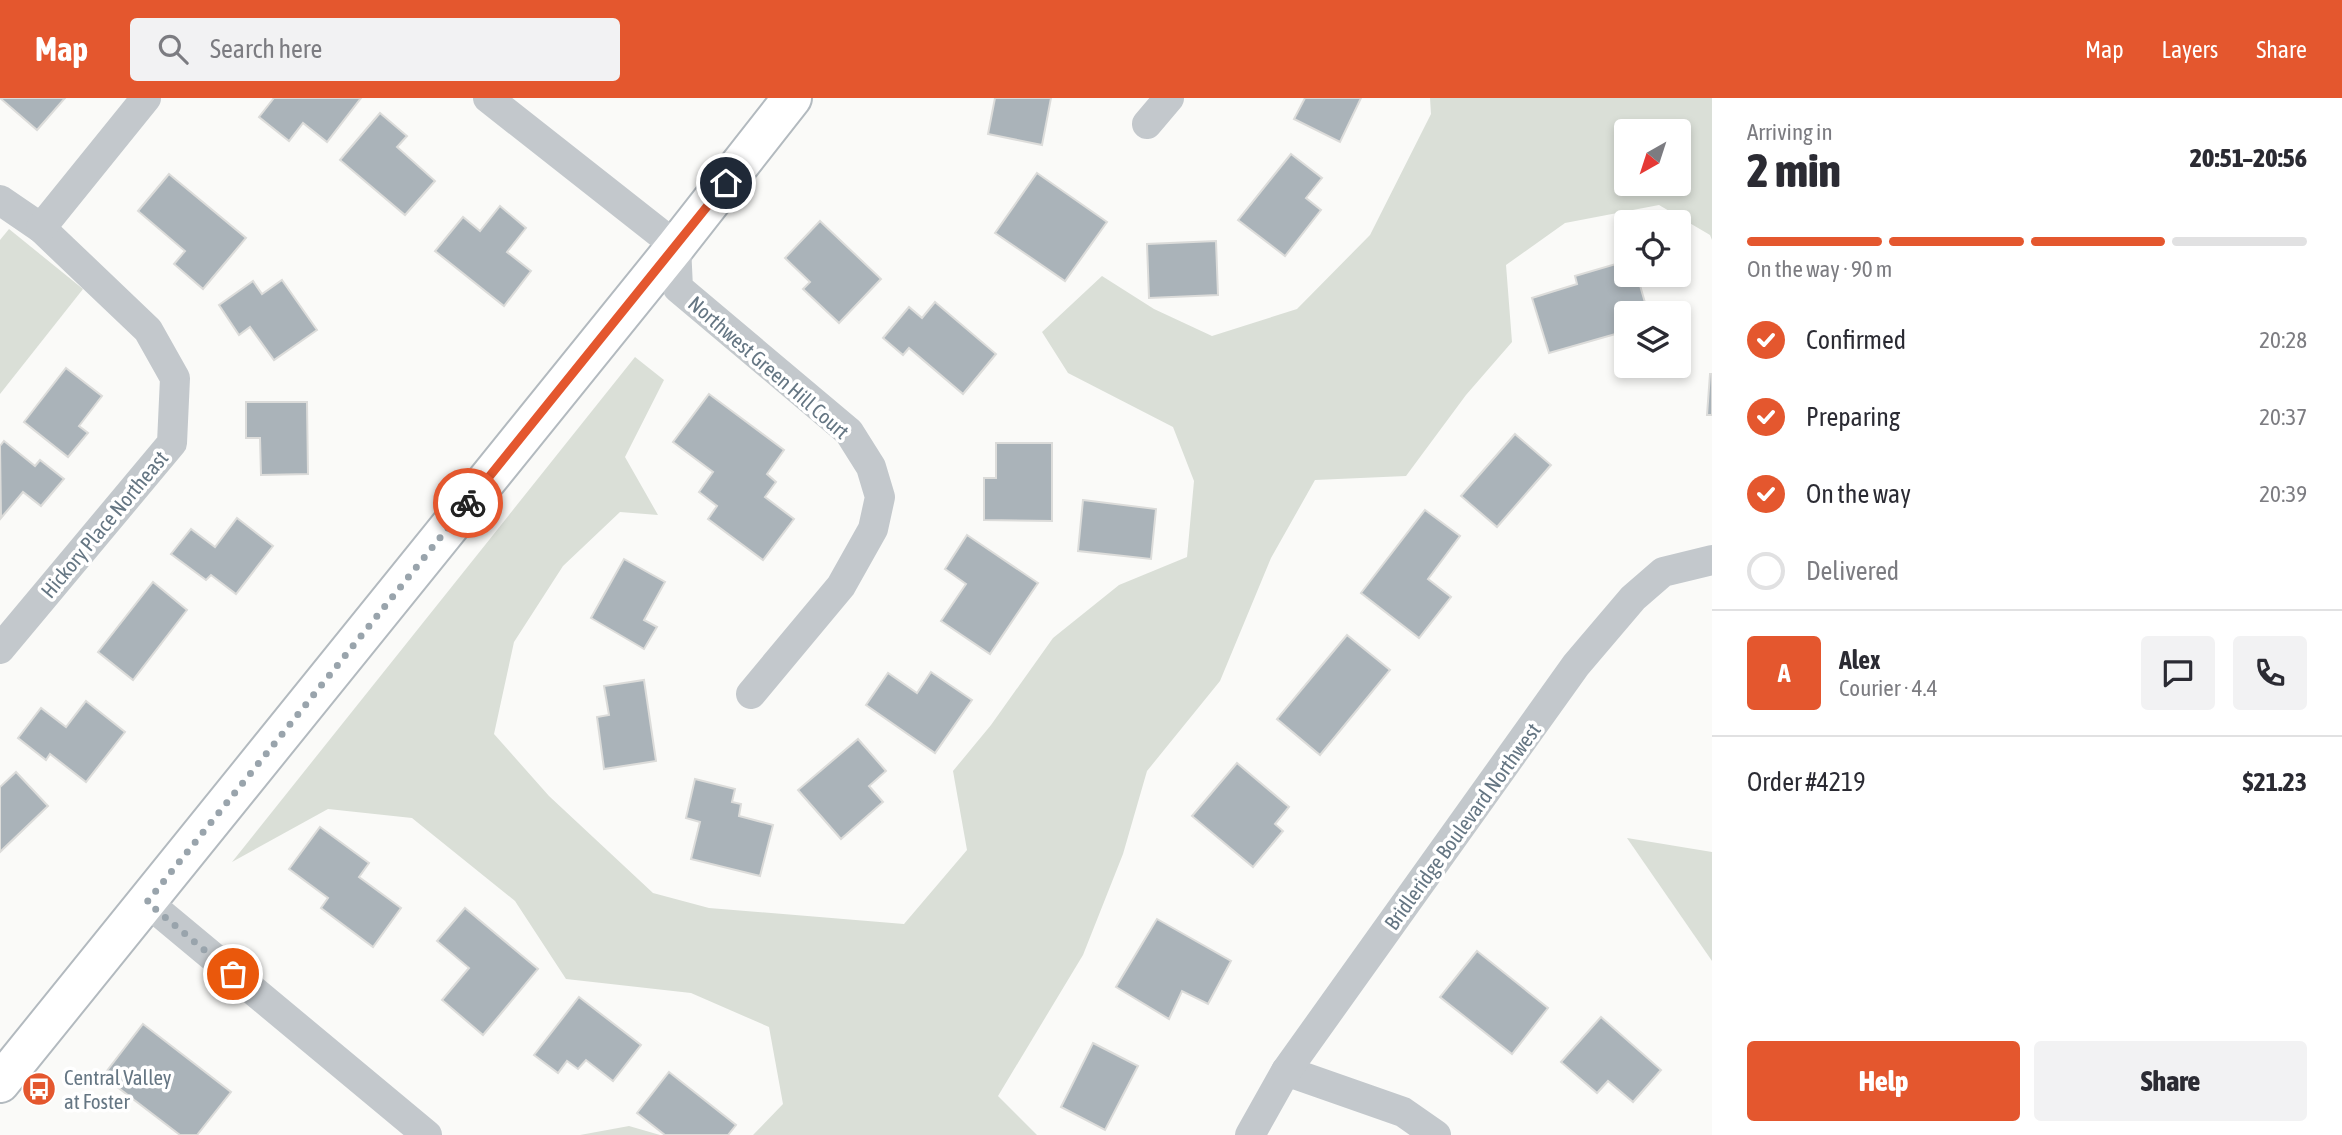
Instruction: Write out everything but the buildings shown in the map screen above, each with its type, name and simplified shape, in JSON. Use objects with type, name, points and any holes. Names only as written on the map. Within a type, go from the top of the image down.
[{"type":"main road","points":[[0,1083],[676,246],[792,98]]},
{"type":"street","points":[[41,229],[146,98]]},
{"type":"street","points":[[488,98],[676,246]]},
{"type":"street","points":[[1147,124],[1169,98]]},
{"type":"street","name":"Hickory Place Northeast","points":[[0,200],[41,229],[148,330],[175,378],[172,443],[0,649]]},
{"type":"street","name":"Northwest Green Hill Court","points":[[676,246],[678,288],[849,432],[871,467],[880,497],[873,529],[841,586],[751,694]]},
{"type":"street","name":"Bridleridge Boulevard Northwest","points":[[1250,1135],[1286,1071],[1576,665],[1633,598],[1663,572],[1712,560]]},
{"type":"street","points":[[147,902],[427,1135]]},
{"type":"street","points":[[1286,1071],[1403,1112],[1436,1135]]},
{"type":"shaded area","points":[[1430,98],[1712,98],[1712,240],[1710,235],[1691,224],[1691,210],[1668,210],[1659,205],[1614,210],[1614,214],[1565,223],[1506,265],[1512,342],[1466,395],[1406,476],[1315,480],[1271,558],[1220,681],[1147,771],[1123,854],[1083,955],[998,1096],[1037,1135],[753,1135],[783,1104],[769,1027],[691,993],[566,979],[515,901],[412,818],[328,809],[232,862],[635,357],[664,380],[625,457],[658,515],[620,512],[563,566],[514,642],[494,734],[549,796],[653,893],[709,908],[904,924],[967,850],[953,771],[991,725],[1053,638],[1119,585],[1187,557],[1194,481],[1173,427],[1068,373],[1042,332],[1102,276],[1154,309],[1212,336],[1297,309],[1370,235],[1431,114]]},
{"type":"shaded area","points":[[9,229],[83,289],[0,394],[0,240]]},
{"type":"shaded area","points":[[1627,838],[1712,852],[1712,961]]},
{"type":"shaded area","points":[[629,1126],[660,1135],[580,1135]]},
{"type":"way so far","points":[[233,974],[147,902],[468,503]]},
{"type":"place","name":"Central Valley at Foster","points":[[39,1089]]},
{"type":"route","points":[[468,503],[726,183]]}]
